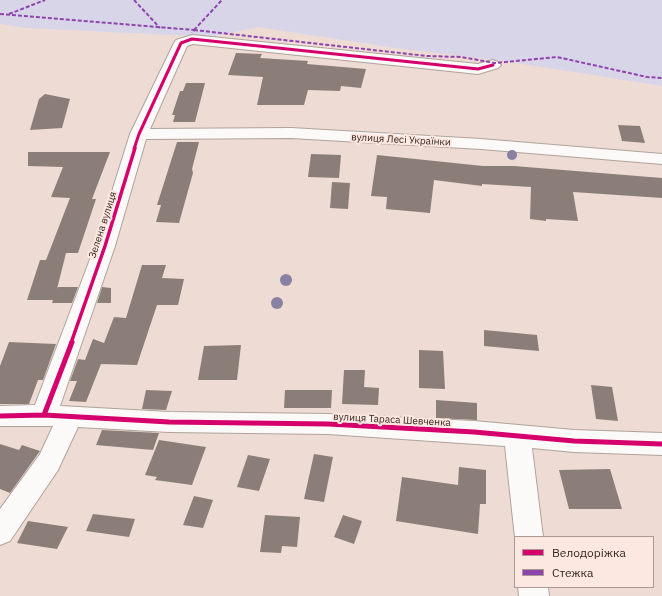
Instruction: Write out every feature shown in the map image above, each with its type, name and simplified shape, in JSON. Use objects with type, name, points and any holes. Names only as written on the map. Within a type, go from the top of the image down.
[{"type":"street","name":"Зелена вулиця","points":[[44,415],[71,344],[105,246],[139,134],[181,43],[192,39],[478,69],[493,65]]},
{"type":"street","name":"вулиця Лесі Українки","points":[[139,134],[291,133],[481,144],[662,159]]},
{"type":"street","name":"вулиця Тараса Шевченка","points":[[0,416],[44,415],[169,422],[328,424],[574,441],[662,444]]},
{"type":"street","points":[[0,532],[49,462],[71,416]]},
{"type":"street","points":[[517,436],[529,536]]},
{"type":"shaded area","points":[[0,0],[662,0],[662,86],[503,61],[402,49],[258,27],[211,37],[26,28],[0,24]]},
{"type":"building","points":[[236,53],[262,54],[260,58],[308,61],[307,64],[366,69],[361,88],[341,86],[340,91],[308,90],[304,105],[257,105],[263,77],[228,75]]},
{"type":"building","points":[[186,83],[205,83],[195,122],[173,122],[175,115],[172,115],[180,91],[183,91]]},
{"type":"building","points":[[45,94],[70,99],[62,128],[30,130],[39,99]]},
{"type":"building","points":[[618,125],[640,126],[645,143],[622,141]]},
{"type":"building","points":[[177,142],[199,142],[192,169],[193,173],[179,223],[156,222],[161,205],[157,205]]},
{"type":"building","points":[[28,152],[110,152],[92,199],[96,199],[78,253],[66,253],[57,289],[58,287],[78,287],[72,303],[52,303],[53,300],[27,300],[40,260],[46,260],[70,198],[51,197],[63,167],[28,166]]},
{"type":"building","points":[[311,154],[341,155],[339,178],[308,177]]},
{"type":"building","points":[[377,155],[483,166],[514,166],[662,178],[662,198],[573,192],[578,221],[546,219],[546,221],[530,219],[531,187],[482,184],[482,186],[434,180],[430,213],[386,209],[387,197],[371,196]]},
{"type":"building","points":[[332,182],[350,183],[348,209],[330,208]]},
{"type":"building","points":[[142,265],[166,265],[162,278],[184,279],[178,305],[157,305],[137,365],[101,364],[86,402],[69,401],[77,381],[70,381],[78,359],[85,360],[93,339],[104,343],[114,317],[126,318]]},
{"type":"building","points":[[102,287],[111,288],[111,303],[97,303]]},
{"type":"building","points":[[484,330],[537,335],[539,351],[484,346]]},
{"type":"building","points":[[9,342],[56,344],[43,380],[38,380],[29,404],[0,404],[0,366]]},
{"type":"building","points":[[241,345],[237,380],[198,380],[204,346]]},
{"type":"building","points":[[419,350],[443,351],[445,389],[419,388]]},
{"type":"building","points":[[344,370],[365,370],[364,387],[379,388],[378,405],[342,404]]},
{"type":"building","points":[[591,385],[612,387],[618,421],[596,419]]},
{"type":"building","points":[[146,390],[172,391],[166,410],[142,409]]},
{"type":"building","points":[[285,390],[332,390],[331,408],[284,408]]},
{"type":"building","points":[[436,400],[477,403],[477,420],[436,418]]},
{"type":"building","points":[[102,430],[159,433],[153,450],[96,445]]},
{"type":"building","points":[[159,440],[206,447],[192,485],[155,480],[157,477],[145,475]]},
{"type":"building","points":[[0,444],[19,450],[22,445],[40,451],[10,493],[0,489]]},
{"type":"building","points":[[314,454],[333,457],[324,502],[304,499]]},
{"type":"building","points":[[248,455],[270,459],[259,491],[237,487]]},
{"type":"building","points":[[459,467],[486,470],[486,504],[480,504],[478,534],[396,521],[402,477],[458,485]]},
{"type":"building","points":[[610,469],[622,509],[569,509],[559,470]]},
{"type":"building","points":[[194,496],[213,500],[203,528],[183,525]]},
{"type":"building","points":[[93,514],[135,519],[129,537],[86,531]]},
{"type":"building","points":[[265,515],[300,517],[297,547],[282,546],[281,553],[260,552]]},
{"type":"building","points":[[343,515],[362,521],[354,544],[334,537]]},
{"type":"building","points":[[28,521],[68,527],[57,549],[17,543]]},
{"type":"marked path","points":[[9,14],[45,0]]},
{"type":"marked path","points":[[134,0],[160,28]]},
{"type":"marked path","points":[[194,30],[222,0]]},
{"type":"marked path","points":[[0,14],[194,30],[192,33]]},
{"type":"marked path","points":[[194,30],[427,56],[461,57],[495,63],[557,57],[647,77],[662,78]]},
{"type":"cycle path","points":[[44,415],[71,344],[105,246],[139,134],[181,43],[192,39],[478,69],[493,65]]},
{"type":"cycle path","points":[[0,416],[44,415],[169,422],[328,424],[474,432],[574,441],[662,444]]}]
